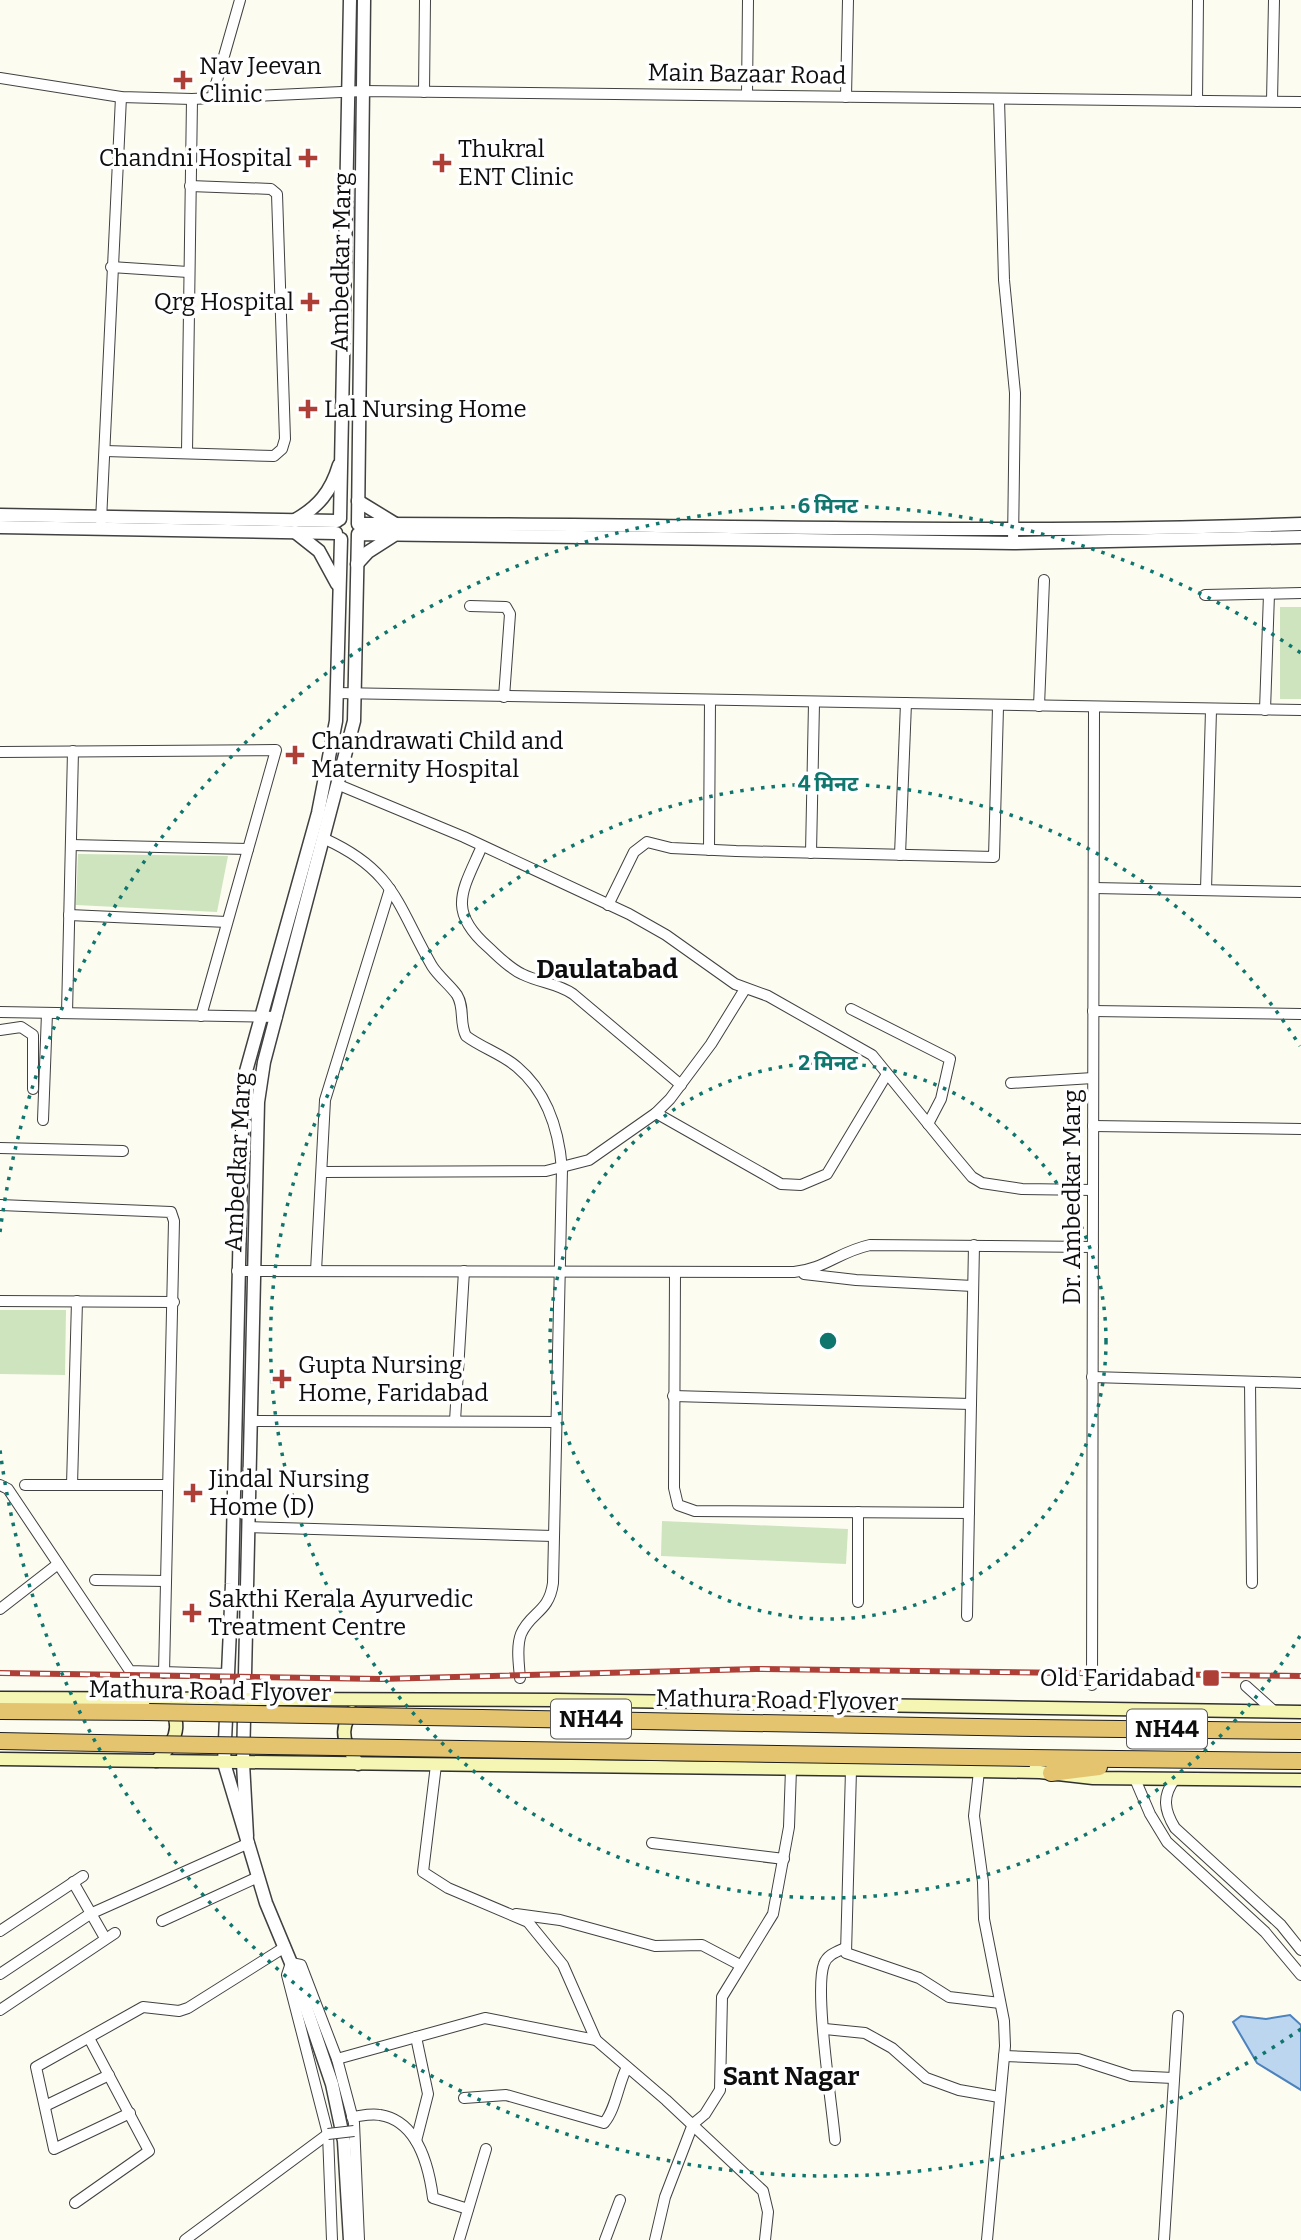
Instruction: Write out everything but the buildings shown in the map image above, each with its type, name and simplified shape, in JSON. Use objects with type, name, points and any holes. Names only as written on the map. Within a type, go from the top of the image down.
[{"type":"highway","name":"Mathura Road Flyover","points":[[0,1711],[1301,1731]]},
{"type":"highway","name":"NH44","points":[[0,1741],[1301,1760]]},
{"type":"highway","points":[[1051,1773],[1157,1759]]},
{"type":"main road","points":[[86,1700],[112,1694],[245,1700],[557,1700],[1301,1712]]},
{"type":"main road","points":[[0,1698],[226,1698]]},
{"type":"main road","points":[[156,1761],[169,1750],[176,1737],[176,1723],[171,1709],[158,1700]]},
{"type":"main road","points":[[358,1764],[345,1744],[343,1731],[346,1720],[360,1700]]},
{"type":"main road","points":[[0,1759],[979,1771],[1051,1773],[1093,1778],[1301,1780]]},
{"type":"street","points":[[212,98],[240,0]]},
{"type":"street","name":"Ambedkar Marg","points":[[248,1840],[224,1763],[243,1082],[318,813],[336,721],[350,0]]},
{"type":"street","name":"Ambedkar Marg","points":[[248,1840],[243,1763],[258,1102],[277,1017],[354,721],[364,0]]},
{"type":"street","points":[[424,92],[425,0]]},
{"type":"street","points":[[747,94],[748,0]]},
{"type":"street","points":[[846,97],[848,0]]},
{"type":"street","points":[[1197,101],[1198,0]]},
{"type":"street","points":[[1272,101],[1274,0]]},
{"type":"street","name":"Main Bazaar Road","points":[[0,78],[121,97],[192,99],[363,91],[1301,102]]},
{"type":"street","points":[[101,523],[121,97]]},
{"type":"street","points":[[187,452],[192,99]]},
{"type":"street","points":[[999,99],[1004,280],[1015,393],[1014,536]]},
{"type":"street","points":[[104,451],[274,456],[282,449],[285,439],[277,194],[271,190],[190,186]]},
{"type":"street","points":[[111,267],[188,272]]},
{"type":"street","points":[[295,526],[327,495],[343,449]]},
{"type":"street","points":[[358,501],[397,529]]},
{"type":"street","points":[[0,516],[101,523],[339,528],[351,540],[358,529]]},
{"type":"street","points":[[339,528],[351,517],[358,529]]},
{"type":"street","points":[[0,527],[101,523]]},
{"type":"street","points":[[358,529],[584,523],[1014,536],[1301,537]]},
{"type":"street","points":[[1014,536],[1301,524]]},
{"type":"street","points":[[295,526],[319,551],[340,591]]},
{"type":"street","points":[[357,565],[368,552],[397,529]]},
{"type":"street","points":[[1039,706],[1044,580]]},
{"type":"street","points":[[1205,594],[1301,593]]},
{"type":"street","points":[[1265,710],[1269,594]]},
{"type":"street","points":[[470,606],[506,607],[510,614],[504,696]]},
{"type":"street","points":[[336,692],[1094,709],[1301,710]]},
{"type":"street","points":[[709,850],[710,701]]},
{"type":"street","points":[[811,853],[814,703]]},
{"type":"street","points":[[900,855],[906,703]]},
{"type":"street","points":[[608,905],[634,852],[643,843],[709,850],[994,857],[998,707]]},
{"type":"street","name":"Dr. Ambedkar Marg","points":[[1092,1685],[1094,709]]},
{"type":"street","points":[[1206,890],[1211,710]]},
{"type":"street","points":[[0,752],[276,750],[201,1016]]},
{"type":"street","points":[[67,1013],[73,751]]},
{"type":"street","points":[[339,785],[482,846],[608,905],[666,935],[744,989],[768,996],[872,1055],[972,1177],[982,1183],[1021,1189],[1093,1191]]},
{"type":"street","points":[[325,839],[354,852],[378,873],[390,889],[431,965],[458,996],[462,1029],[466,1036],[517,1066],[545,1102],[558,1132],[562,1169],[551,1598],[522,1631],[519,1641],[520,1678]]},
{"type":"street","points":[[71,845],[248,849]]},
{"type":"street","points":[[482,846],[460,899],[466,925],[509,967],[530,977],[562,986],[573,994],[681,1085]]},
{"type":"street","points":[[1094,888],[1301,892]]},
{"type":"street","points":[[316,1271],[325,1100],[390,889]]},
{"type":"street","points":[[69,915],[228,922]]},
{"type":"street","points":[[322,1172],[562,1169],[589,1160],[656,1113],[681,1085],[744,989]]},
{"type":"street","points":[[851,1009],[950,1059],[951,1069],[941,1099],[928,1124]]},
{"type":"street","points":[[0,1012],[277,1017]]},
{"type":"street","points":[[1093,1012],[1301,1014]]},
{"type":"street","points":[[43,1119],[47,1013]]},
{"type":"street","points":[[0,1030],[21,1027],[33,1035],[33,1089]]},
{"type":"street","points":[[656,1113],[781,1184],[801,1185],[816,1181],[834,1165],[887,1074]]},
{"type":"street","points":[[1011,1083],[1093,1078]]},
{"type":"street","points":[[1093,1126],[1301,1129]]},
{"type":"street","points":[[0,1148],[123,1151]]},
{"type":"street","points":[[0,1205],[171,1212],[174,1220],[164,1673]]},
{"type":"street","points":[[237,1270],[793,1272],[813,1270],[845,1250],[870,1245],[1093,1247]]},
{"type":"street","points":[[967,1616],[974,1245]]},
{"type":"street","points":[[455,1421],[464,1271]]},
{"type":"street","points":[[675,1272],[674,1488],[675,1498],[684,1509],[969,1513]]},
{"type":"street","points":[[793,1272],[856,1280],[973,1286]]},
{"type":"street","points":[[0,1301],[174,1302]]},
{"type":"street","points":[[72,1485],[77,1301]]},
{"type":"street","points":[[1092,1377],[1301,1383]]},
{"type":"street","points":[[1250,1382],[1252,1583]]},
{"type":"street","points":[[673,1396],[971,1404]]},
{"type":"street","points":[[251,1421],[556,1422]]},
{"type":"street","points":[[0,1485],[8,1489],[130,1671],[227,1674]]},
{"type":"street","points":[[25,1485],[168,1485]]},
{"type":"street","points":[[858,1512],[858,1602]]},
{"type":"street","points":[[248,1527],[553,1536]]},
{"type":"street","points":[[0,1609],[58,1564]]},
{"type":"street","points":[[95,1580],[166,1581]]},
{"type":"street","points":[[1246,1686],[1275,1712]]},
{"type":"street","points":[[436,1765],[423,1872],[448,1888],[528,1922],[554,1952],[596,2040],[693,2124],[763,2191],[768,2212],[765,2240]]},
{"type":"street","points":[[655,2240],[665,2197],[693,2124],[705,2114],[720,2090],[722,1997],[773,1914],[784,1859],[790,1769]]},
{"type":"street","points":[[851,1770],[845,1948],[850,1957],[919,1978],[949,1997],[1000,2003]]},
{"type":"street","points":[[979,1771],[974,1816],[983,1882],[984,1919],[1000,2003],[1004,2056],[987,2240]]},
{"type":"street","points":[[1135,1779],[1150,1814],[1167,1842],[1265,1932],[1301,1975]]},
{"type":"street","points":[[1175,1779],[1165,1799],[1168,1816],[1175,1828],[1281,1925],[1301,1950]]},
{"type":"street","points":[[0,1974],[90,1914],[248,1840],[258,1877],[291,1963],[340,2118],[350,2240]]},
{"type":"street","points":[[652,1843],[784,1859]]},
{"type":"street","points":[[0,1931],[83,1876]]},
{"type":"street","points":[[162,1921],[258,1877]]},
{"type":"street","points":[[0,2010],[110,1936],[90,1914],[73,1882]]},
{"type":"street","points":[[514,1914],[560,1920],[655,1946],[702,1945],[740,1965]]},
{"type":"street","points":[[130,2113],[54,2149],[36,2067],[143,2007],[167,2007],[179,2011],[188,2008],[285,1947]]},
{"type":"street","points":[[835,2140],[822,1970],[825,1961],[845,1948]]},
{"type":"street","points":[[291,1963],[301,1965],[306,1975],[337,2059],[352,2117],[359,2240]]},
{"type":"street","points":[[291,1963],[287,1975],[328,2134],[332,2240]]},
{"type":"street","points":[[1164,2240],[1178,2016]]},
{"type":"street","points":[[337,2059],[485,2018],[596,2040]]},
{"type":"street","points":[[825,2029],[865,2033],[892,2049],[926,2078],[951,2088],[999,2097]]},
{"type":"street","points":[[416,2037],[428,2094],[416,2141]]},
{"type":"street","points":[[75,2203],[149,2151],[89,2038]]},
{"type":"street","points":[[1004,2056],[1078,2059],[1131,2076],[1173,2078]]},
{"type":"street","points":[[464,2098],[506,2095],[604,2123],[609,2117],[618,2085],[627,2067]]},
{"type":"street","points":[[45,2106],[109,2076]]},
{"type":"street","points":[[352,2117],[378,2114],[396,2120],[416,2141],[430,2170],[433,2198],[468,2209]]},
{"type":"street","points":[[185,2240],[328,2134],[354,2131]]},
{"type":"street","points":[[458,2240],[486,2149]]},
{"type":"street","points":[[605,2240],[620,2200]]},
{"type":"green space","points":[[1280,607],[1301,607],[1301,699],[1280,699]]},
{"type":"green space","points":[[78,854],[228,856],[217,912],[76,905]]},
{"type":"green space","points":[[0,1310],[66,1310],[65,1375],[0,1374]]},
{"type":"green space","points":[[662,1521],[848,1529],[846,1564],[661,1556]]},
{"type":"water","points":[[1290,2015],[1301,2025],[1301,2090],[1257,2063],[1233,2022],[1241,2016],[1266,2019]]},
{"type":"railway","points":[[0,1673],[381,1679],[756,1669],[1301,1676]]},
{"type":"place","name":"Nav Jeevan Clinic","points":[[183,80]]},
{"type":"place","name":"Chandni Hospital","points":[[308,158]]},
{"type":"place","name":"Thukral ENT Clinic","points":[[442,163]]},
{"type":"place","name":"Qrg Hospital","points":[[310,302]]},
{"type":"place","name":"Lal Nursing Home","points":[[308,409]]},
{"type":"place","name":"Chandrawati Child and Maternity Hospital","points":[[295,755]]},
{"type":"place","name":"Gupta Nursing Home, Faridabad","points":[[282,1379]]},
{"type":"place","name":"Jindal Nursing Home (D)","points":[[193,1493]]},
{"type":"place","name":"Sakthi Kerala Ayurvedic Treatment Centre","points":[[192,1613]]},
{"type":"place","name":"Old Faridabad","points":[[1211,1678]]},
{"type":"district","name":"Daulatabad","points":[[607,969]]},
{"type":"district","name":"Sant Nagar","points":[[791,2076]]}]
